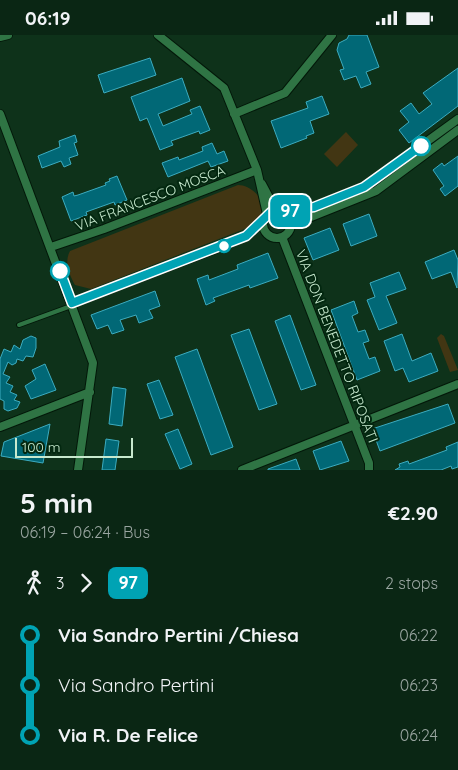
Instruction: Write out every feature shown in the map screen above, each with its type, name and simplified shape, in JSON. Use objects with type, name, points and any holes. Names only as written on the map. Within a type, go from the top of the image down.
[{"type":"street","points":[[0,37],[8,35]]},
{"type":"street","points":[[72,304],[246,236],[266,234],[274,238],[282,237],[288,233],[291,225],[289,217],[270,201],[234,114],[228,94],[218,81],[158,35]]},
{"type":"street","points":[[234,114],[285,93],[332,35]]},
{"type":"street","points":[[0,113],[3,129],[51,247],[93,363],[78,470]]},
{"type":"street","points":[[246,236],[265,218],[281,211],[314,207],[364,187],[458,119]]},
{"type":"street","points":[[291,225],[376,191],[458,130]]},
{"type":"street","name":"VIA FRANCESCO MOSCA","points":[[51,247],[257,171]]},
{"type":"street","points":[[262,184],[266,234]]},
{"type":"street","name":"VIA DON BENEDETTO RIPOSATI","points":[[282,237],[369,466],[375,470]]},
{"type":"street","points":[[242,470],[458,384]]},
{"type":"street","points":[[0,427],[90,392]]},
{"type":"lane","points":[[19,325],[72,304]]},
{"type":"shaded area","points":[[346,132],[358,145],[337,167],[324,154]]},
{"type":"shaded area","points":[[238,185],[254,191],[261,200],[263,211],[261,217],[252,226],[91,289],[75,285],[67,264],[70,251]]},
{"type":"shaded area","points":[[441,334],[444,336],[458,370],[450,372],[437,338]]},
{"type":"building","points":[[349,35],[367,35],[379,67],[366,72],[371,84],[361,88],[356,76],[344,80],[340,70],[344,69],[337,50],[339,43],[347,39]]},
{"type":"building","points":[[150,58],[156,75],[104,93],[98,75]]},
{"type":"building","points":[[458,68],[458,106],[409,143],[399,130],[409,122],[400,111],[411,103],[419,114],[432,104],[423,93]]},
{"type":"building","points":[[182,78],[190,101],[158,114],[163,126],[192,114],[190,110],[200,106],[210,130],[200,134],[199,131],[171,141],[173,145],[160,150],[147,118],[140,121],[131,97]]},
{"type":"building","points":[[322,96],[329,114],[310,121],[314,133],[306,136],[307,138],[281,148],[271,121],[308,108],[306,102]]},
{"type":"building","points":[[75,135],[77,142],[74,143],[78,155],[69,158],[71,164],[64,167],[61,161],[42,168],[38,156],[60,147],[59,141]]},
{"type":"building","points":[[212,143],[217,154],[224,151],[228,161],[211,167],[208,161],[168,177],[162,163],[178,157],[179,160],[203,151],[202,147]]},
{"type":"building","points":[[458,156],[458,186],[445,196],[440,189],[444,186],[433,170],[442,163],[444,166]]},
{"type":"building","points":[[117,176],[127,200],[115,205],[114,202],[86,212],[87,215],[71,221],[62,197],[73,192],[74,196],[78,195],[106,185],[105,183],[110,181],[109,179]]},
{"type":"building","points":[[369,214],[377,236],[351,246],[343,224]]},
{"type":"building","points":[[330,228],[339,250],[313,260],[304,238]]},
{"type":"building","points":[[454,250],[458,260],[457,288],[451,272],[432,279],[425,262]]},
{"type":"building","points":[[268,253],[278,278],[250,288],[249,285],[213,298],[215,301],[206,305],[197,279],[208,275],[209,280],[238,269],[237,265]]},
{"type":"building","points":[[399,272],[406,289],[386,296],[397,323],[379,330],[367,300],[375,297],[370,283]]},
{"type":"building","points":[[155,291],[160,306],[149,310],[153,318],[139,323],[136,315],[120,320],[124,330],[112,334],[108,325],[97,329],[91,315]]},
{"type":"building","points":[[354,301],[358,313],[352,316],[358,332],[365,330],[369,341],[363,343],[369,359],[375,357],[380,371],[357,380],[331,310]]},
{"type":"building","points":[[290,315],[316,385],[301,390],[275,321]]},
{"type":"building","points":[[249,329],[277,404],[259,410],[231,335]]},
{"type":"building","points":[[402,334],[412,361],[431,353],[438,371],[409,382],[403,368],[395,371],[384,341]]},
{"type":"building","points":[[31,336],[36,338],[36,348],[33,357],[26,356],[23,361],[17,359],[16,363],[12,365],[8,362],[3,374],[10,377],[6,383],[13,386],[10,392],[17,395],[14,400],[20,402],[17,408],[8,411],[4,409],[4,401],[0,399],[0,359],[4,349],[11,352],[14,345],[20,349],[23,340]]},
{"type":"building","points":[[197,349],[233,447],[211,455],[175,357]]},
{"type":"building","points":[[45,364],[56,390],[31,399],[25,386],[36,379],[32,370]]},
{"type":"building","points":[[159,380],[173,415],[160,419],[147,384]]},
{"type":"building","points":[[113,387],[126,389],[122,426],[109,424]]},
{"type":"building","points":[[448,404],[455,423],[380,451],[372,429]]},
{"type":"building","points":[[50,424],[43,463],[1,456],[4,442]]},
{"type":"building","points":[[178,429],[192,464],[180,469],[165,434]]},
{"type":"building","points":[[106,439],[119,441],[115,470],[102,470]]},
{"type":"building","points":[[341,441],[349,461],[320,470],[313,451]]},
{"type":"building","points":[[458,442],[458,467],[452,469],[451,466],[441,470],[395,470],[400,467],[399,464],[408,461],[409,464],[447,450],[446,447]]},
{"type":"building","points":[[296,459],[300,470],[268,470],[268,469]]},
{"type":"bus line","name":"97","points":[[60,271],[72,303],[246,236],[271,212],[314,207],[364,187],[421,146]]}]
